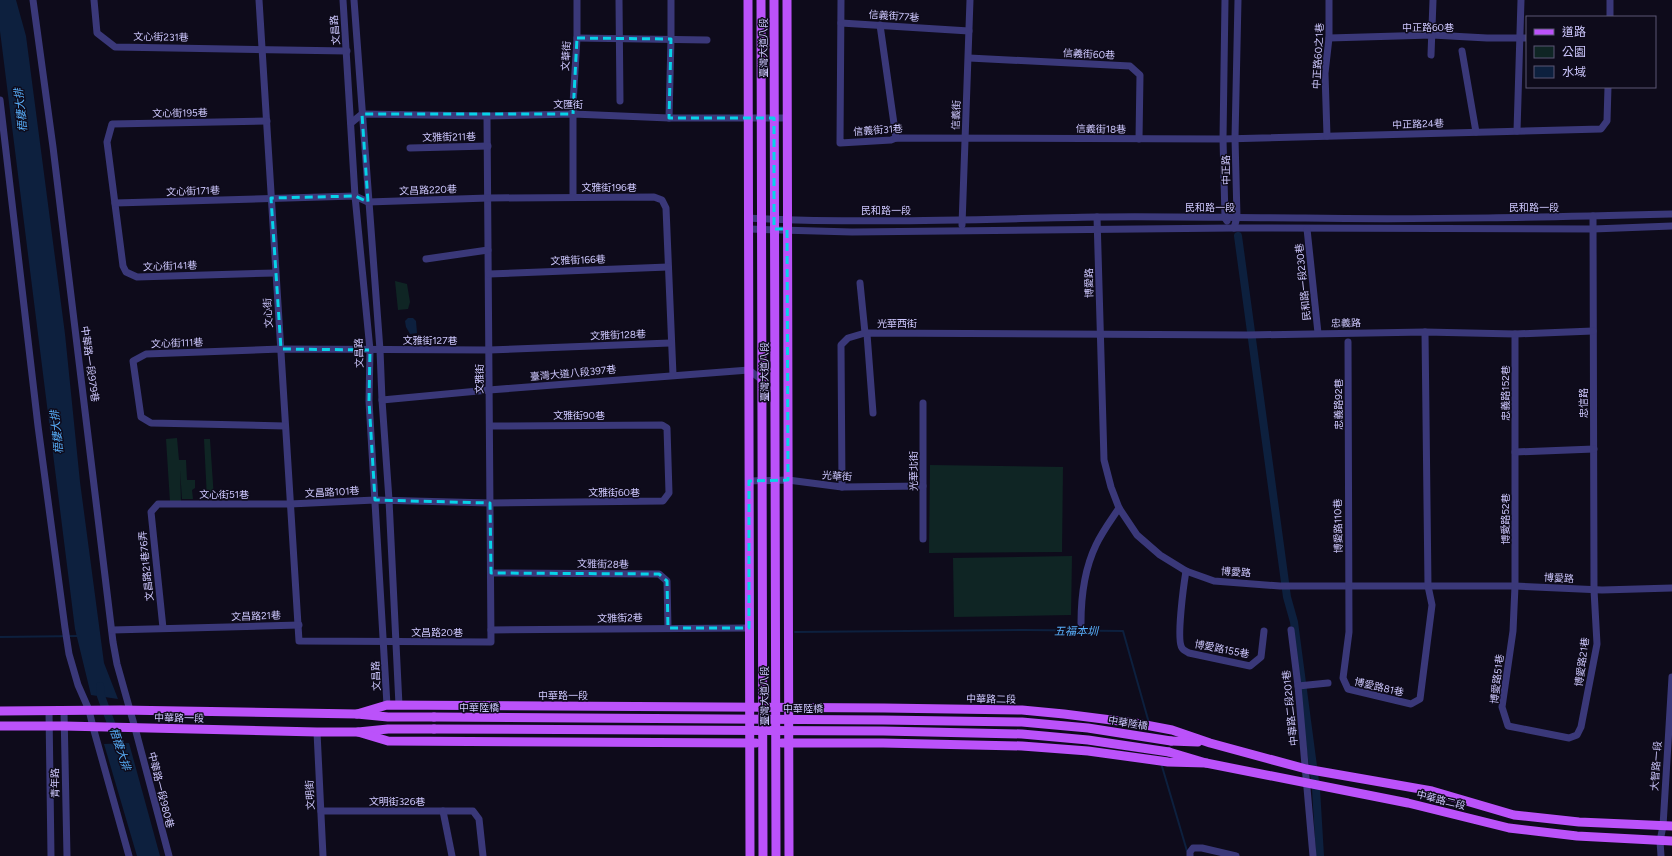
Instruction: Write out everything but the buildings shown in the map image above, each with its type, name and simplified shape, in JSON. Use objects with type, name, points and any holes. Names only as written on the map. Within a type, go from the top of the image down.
[{"type":"main road","name":"臺灣大道八段","points":[[748,0],[750,856]]},
{"type":"main road","name":"臺灣大道八段","points":[[761,0],[762,481],[769,743],[776,856]]},
{"type":"main road","name":"臺灣大道八段","points":[[763,856],[769,743],[775,481],[774,0]]},
{"type":"main road","name":"臺灣大道八段","points":[[787,0],[788,856]]},
{"type":"main road","points":[[748,218],[761,229]]},
{"type":"main road","name":"中華路一段","points":[[357,714],[387,705],[769,707]]},
{"type":"main road","name":"臺灣大道八段","points":[[750,707],[769,743]]},
{"type":"main road","name":"中華路二段","points":[[769,707],[1007,710],[1064,714],[1135,723],[1172,730],[1210,743],[1306,768],[1432,792],[1514,815],[1579,822],[1667,826]]},
{"type":"main road","name":"臺灣大道八段","points":[[769,743],[788,707]]},
{"type":"main road","name":"中華路一段","points":[[0,711],[126,710],[357,714],[388,717],[434,718]]},
{"type":"main road","name":"中華陸橋","points":[[434,718],[1022,722],[1088,728],[1171,741]]},
{"type":"main road","name":"中華路一段","points":[[0,726],[64,726],[317,732],[434,729],[875,731],[1022,734],[1088,740],[1169,752]]},
{"type":"main road","name":"中華路一段","points":[[358,732],[388,741],[769,743]]},
{"type":"main road","name":"中華路二段","points":[[1171,741],[1210,743]]},
{"type":"main road","name":"中華路二段","points":[[769,743],[883,743],[1022,746],[1088,751],[1168,762],[1206,763]]},
{"type":"main road","name":"中華路二段","points":[[1169,752],[1206,763],[1408,803],[1509,828],[1577,836],[1672,841]]},
{"type":"street","name":"中華路一段979巷","points":[[33,0],[54,155],[116,664],[126,710],[136,728]]},
{"type":"street","name":"文心街231巷","points":[[94,0],[97,33],[115,47],[347,50]]},
{"type":"street","name":"文心街","points":[[259,0],[275,273],[299,624]]},
{"type":"street","name":"文昌路","points":[[343,0],[355,196],[370,350],[369,401],[387,705]]},
{"type":"street","name":"文昌路","points":[[354,0],[380,350],[399,705]]},
{"type":"street","name":"文華街","points":[[573,197],[573,114],[577,38],[577,0]]},
{"type":"street","points":[[620,0],[620,101]]},
{"type":"street","points":[[669,118],[671,0]]},
{"type":"street","points":[[841,0],[841,23]]},
{"type":"street","name":"信義街","points":[[963,231],[962,221],[970,0]]},
{"type":"street","name":"中正路","points":[[1224,218],[1223,139],[1225,0]]},
{"type":"street","name":"中正路","points":[[1234,228],[1237,217],[1235,138],[1238,0]]},
{"type":"street","name":"中正路60之1巷","points":[[1326,136],[1325,73],[1330,38],[1329,0]]},
{"type":"street","points":[[1432,55],[1433,0]]},
{"type":"street","points":[[1517,131],[1521,0]]},
{"type":"street","points":[[1610,0],[1610,16]]},
{"type":"street","name":"信義街77巷","points":[[841,23],[969,31]]},
{"type":"street","name":"信義街31巷","points":[[841,23],[840,142],[891,140],[896,138],[966,137]]},
{"type":"street","points":[[880,25],[896,138]]},
{"type":"street","name":"中正路60巷","points":[[1330,38],[1432,35],[1487,38],[1526,38]]},
{"type":"street","points":[[577,38],[707,40]]},
{"type":"street","points":[[1462,51],[1476,132]]},
{"type":"street","name":"信義街60巷","points":[[969,58],[1130,66],[1140,75],[1139,139]]},
{"type":"street","name":"中正路24巷","points":[[1235,138],[1601,129],[1607,121],[1608,88]]},
{"type":"street","points":[[0,100],[3,151],[69,654],[78,685],[89,710],[129,856]]},
{"type":"street","name":"文匯街","points":[[362,114],[487,116],[573,114],[669,118],[787,118]]},
{"type":"street","points":[[351,123],[362,114]]},
{"type":"street","name":"文雅街","points":[[487,116],[491,642]]},
{"type":"street","name":"文心街195巷","points":[[107,142],[112,124],[267,121]]},
{"type":"street","name":"信義街18巷","points":[[966,137],[1139,139],[1235,138]]},
{"type":"street","name":"文心街141巷","points":[[107,142],[123,266],[126,272],[130,275],[151,277],[275,273]]},
{"type":"street","name":"文雅街211巷","points":[[410,148],[488,146]]},
{"type":"street","points":[[355,196],[368,202]]},
{"type":"street","name":"文心街171巷","points":[[115,203],[355,196]]},
{"type":"street","name":"文雅街196巷","points":[[488,198],[573,197],[654,198],[662,200],[666,208],[668,267]]},
{"type":"street","name":"文昌路220巷","points":[[368,202],[488,198]]},
{"type":"street","name":"民和路一段","points":[[749,230],[774,229],[787,225],[1097,217],[1306,218],[1672,214]]},
{"type":"street","name":"忠信路","points":[[1593,216],[1594,590]]},
{"type":"street","name":"博愛路","points":[[1097,217],[1104,460],[1111,487],[1119,508],[1137,535],[1160,555],[1186,571],[1214,581],[1280,586],[1515,586],[1594,590],[1672,588]]},
{"type":"street","name":"民和路一段","points":[[748,218],[774,219],[787,225],[852,232],[1234,228],[1593,229],[1672,226]]},
{"type":"street","points":[[1224,218],[1234,228]]},
{"type":"street","name":"民和路一段230巷","points":[[1307,229],[1318,333]]},
{"type":"street","points":[[426,259],[488,250]]},
{"type":"street","points":[[668,267],[672,374]]},
{"type":"street","name":"文雅街166巷","points":[[489,274],[668,267]]},
{"type":"street","points":[[860,282],[866,333],[872,413]]},
{"type":"street","name":"忠義路","points":[[1100,334],[1248,335],[1425,332],[1515,334],[1593,331]]},
{"type":"street","points":[[1425,332],[1428,586]]},
{"type":"street","name":"光華西街","points":[[842,487],[841,345],[848,338],[866,333],[1100,334]]},
{"type":"street","name":"忠義路152巷","points":[[1515,334],[1515,452]]},
{"type":"street","name":"忠義路92巷","points":[[1348,342],[1348,466]]},
{"type":"street","name":"文雅街128巷","points":[[489,350],[670,343]]},
{"type":"street","name":"文雅街127巷","points":[[281,349],[489,350]]},
{"type":"street","name":"文心街111巷","points":[[281,349],[146,354],[133,361],[141,417],[151,424],[285,426]]},
{"type":"street","points":[[749,370],[762,380]]},
{"type":"street","name":"臺灣大道八段397巷","points":[[382,400],[672,374],[749,370]]},
{"type":"street","name":"光華北街","points":[[923,403],[923,539]]},
{"type":"street","name":"文雅街90巷","points":[[490,426],[662,425],[667,428]]},
{"type":"street","name":"文雅街60巷","points":[[490,503],[663,502],[669,493],[667,428]]},
{"type":"street","points":[[1515,452],[1594,449]]},
{"type":"street","name":"博愛路52巷","points":[[1515,452],[1515,586]]},
{"type":"street","name":"博愛路110巷","points":[[1348,466],[1349,586]]},
{"type":"street","name":"光華街","points":[[749,481],[788,480],[842,487],[923,486]]},
{"type":"street","name":"文昌路101巷","points":[[290,504],[375,500],[490,503]]},
{"type":"street","name":"文心街51巷","points":[[158,504],[290,504]]},
{"type":"street","name":"文昌路21巷76弄","points":[[158,504],[151,512],[163,628]]},
{"type":"street","points":[[1081,623],[1081,604],[1084,578],[1096,544],[1119,508]]},
{"type":"street","name":"博愛路155巷","points":[[1186,571],[1180,631],[1180,643],[1182,649],[1189,653],[1250,666],[1260,657],[1264,631]]},
{"type":"street","name":"文雅街28巷","points":[[491,573],[659,574],[667,581],[668,628]]},
{"type":"street","name":"博愛路81巷","points":[[1349,586],[1349,632],[1342,678],[1348,690],[1411,704],[1420,699],[1432,605],[1428,586]]},
{"type":"street","name":"博愛路51巷","points":[[1515,586],[1513,631],[1502,707],[1508,726],[1569,738],[1577,735]]},
{"type":"street","name":"博愛路21巷","points":[[1577,735],[1581,727],[1597,644],[1594,590]]},
{"type":"street","name":"文昌路21巷","points":[[112,630],[299,624]]},
{"type":"street","points":[[299,624],[298,641],[384,642]]},
{"type":"street","name":"文雅街2巷","points":[[491,630],[749,628]]},
{"type":"street","name":"中華路二段201巷","points":[[1291,630],[1306,768],[1313,856]]},
{"type":"street","name":"文昌路20巷","points":[[384,642],[491,642]]},
{"type":"street","name":"大智路一段","points":[[1661,856],[1660,841],[1667,826],[1672,677]]},
{"type":"street","points":[[1298,686],[1328,683]]},
{"type":"street","name":"青年路","points":[[49,711],[51,856]]},
{"type":"street","name":"青年路","points":[[64,711],[67,856]]},
{"type":"street","name":"中華路一段980巷","points":[[136,728],[169,856]]},
{"type":"street","name":"文明街","points":[[317,732],[323,856]]},
{"type":"street","name":"文明街326巷","points":[[321,811],[473,811],[479,819],[483,856]]},
{"type":"street","points":[[443,811],[452,856]]},
{"type":"street","points":[[1190,856],[1190,852],[1193,848],[1202,848],[1236,856]]},
{"type":"highlighted area","points":[[577,38],[671,39],[669,118],[774,118],[774,229],[787,229],[788,480],[749,481],[749,628],[668,628],[667,581],[659,574],[491,573],[490,503],[375,500],[369,401],[370,350],[281,349],[271,198],[355,196],[368,202],[362,114],[573,114]]},
{"type":"green space","points":[[395,281],[407,284],[410,302],[408,309],[398,310]]},
{"type":"green space","points":[[177,438],[179,460],[186,460],[187,480],[195,480],[195,488],[192,490],[193,499],[182,499],[180,470],[181,501],[170,502],[166,439]]},
{"type":"green space","points":[[204,439],[210,439],[214,499],[207,499]]},
{"type":"green space","points":[[930,465],[1063,467],[1062,552],[929,553]]},
{"type":"green space","points":[[1072,556],[1071,615],[954,617],[953,558]]},
{"type":"water","points":[[0,0],[16,0],[26,36],[65,334],[80,482],[104,663],[118,699],[91,695],[75,629],[0,31]]},
{"type":"water","points":[[408,318],[413,318],[416,321],[417,333],[410,334],[406,327],[405,321]]},
{"type":"water","points":[[129,743],[160,856],[137,856],[104,744]]},
{"type":"waterway","points":[[1238,236],[1287,597],[1294,622],[1316,789],[1320,856]]},
{"type":"waterway","name":"五福本圳","points":[[795,632],[1027,630],[1123,631],[1149,723]]},
{"type":"waterway","points":[[0,637],[79,636]]},
{"type":"waterway","name":"梧棲大排","points":[[100,686],[101,696],[122,753]]},
{"type":"waterway","name":"五福本圳","points":[[1161,763],[1187,851]]}]
